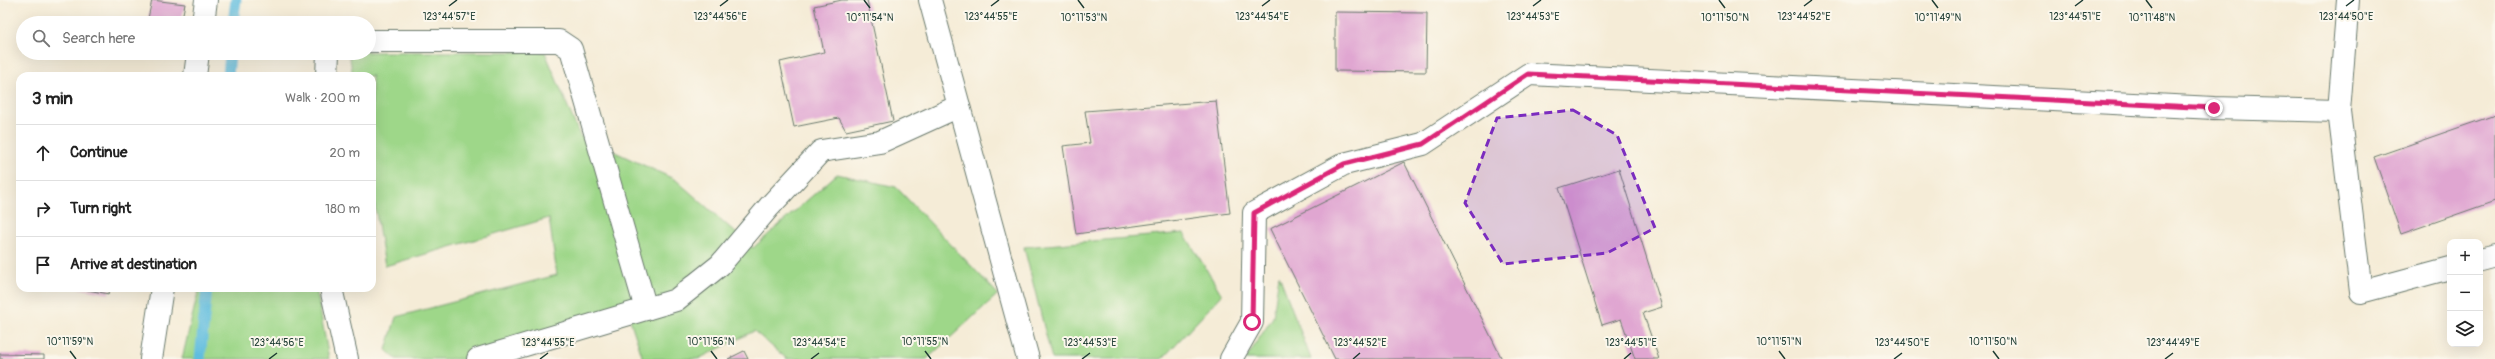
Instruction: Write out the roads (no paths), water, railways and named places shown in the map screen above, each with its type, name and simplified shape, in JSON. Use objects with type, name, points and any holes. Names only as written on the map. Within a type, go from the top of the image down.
[{"type":"street","points":[[204,16],[206,0]]},
{"type":"street","points":[[930,0],[1028,359]]},
{"type":"street","points":[[2348,0],[2339,111],[2361,292],[2447,269]]},
{"type":"street","points":[[376,41],[558,41],[571,49],[646,309]]},
{"type":"street","points":[[196,72],[197,60]]},
{"type":"street","points":[[327,72],[328,60]]},
{"type":"street","points":[[1231,359],[1252,322],[1254,213],[1344,164],[1423,144],[1528,74],[2214,108],[2339,111]]},
{"type":"street","points":[[478,359],[676,300],[720,265],[769,207],[821,151],[880,142],[959,106]]},
{"type":"street","points":[[2483,259],[2495,256]]},
{"type":"street","points":[[151,359],[161,292]]},
{"type":"street","points":[[332,292],[347,359]]},
{"type":"waterway","points":[[234,16],[236,0]]},
{"type":"waterway","points":[[228,72],[229,60]]},
{"type":"waterway","points":[[200,359],[207,292]]}]
